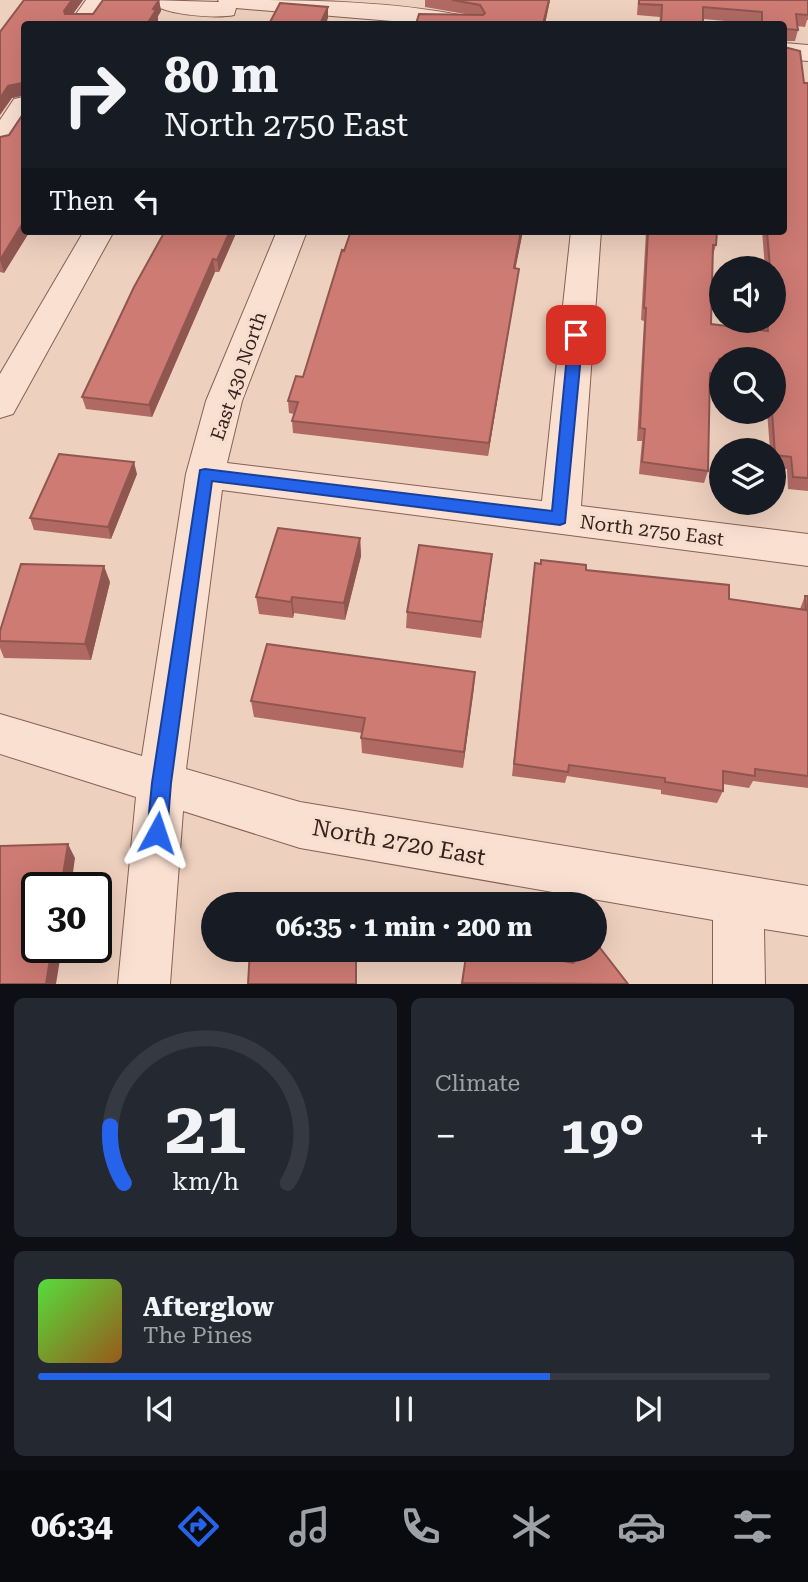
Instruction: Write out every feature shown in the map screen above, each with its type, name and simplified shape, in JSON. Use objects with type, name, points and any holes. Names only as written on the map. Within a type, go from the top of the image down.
[{"type":"street","points":[[83,21],[98,0]]},
{"type":"street","points":[[160,0],[174,5],[225,9],[377,19],[438,18],[454,21]]},
{"type":"street","points":[[787,51],[808,52]]},
{"type":"street","points":[[0,139],[21,109]]},
{"type":"street","points":[[0,405],[97,235]]},
{"type":"street","name":"East 430 North","points":[[144,984],[161,783],[205,474],[224,401],[290,235]]},
{"type":"street","points":[[560,518],[586,235]]},
{"type":"street","name":"North 2750 East","points":[[205,474],[808,550]]},
{"type":"street","name":"North 2720 East","points":[[0,734],[300,825],[808,911]]},
{"type":"street","points":[[738,899],[739,984]]},
{"type":"building","points":[[24,0],[72,0],[64,11],[65,14],[93,14],[103,0],[159,0],[149,21],[21,21],[21,83],[8,86],[0,98],[0,32]]},
{"type":"building","points":[[452,0],[549,0],[544,21],[417,21],[419,14],[483,15],[485,13],[480,5]]},
{"type":"building","points":[[639,0],[808,0],[808,15],[796,14],[798,30],[787,29],[787,21],[762,21],[762,12],[703,7],[703,21],[661,21],[662,5],[639,4]]},
{"type":"building","points":[[280,3],[328,7],[321,21],[271,21]]},
{"type":"building","points":[[787,48],[800,51],[804,83],[808,83],[808,478],[793,477],[791,457],[786,456],[786,438],[774,438],[773,424],[786,424],[786,347],[709,347],[708,471],[642,462],[645,429],[640,428],[648,235],[717,235],[716,245],[713,245],[713,256],[709,256],[709,333],[786,333],[786,256],[769,256],[767,235],[787,235]]},
{"type":"building","points":[[21,117],[21,226],[0,260],[0,137],[9,135]]},
{"type":"building","points":[[163,235],[228,235],[217,260],[213,259],[149,405],[82,397],[134,287]]},
{"type":"building","points":[[350,235],[520,235],[514,268],[519,269],[489,443],[292,421],[298,402],[288,401],[296,376],[303,377],[342,250],[344,251]]},
{"type":"building","points":[[59,454],[134,462],[108,527],[30,518]]},
{"type":"building","points":[[278,528],[360,538],[344,603],[292,597],[291,602],[256,597]]},
{"type":"building","points":[[419,545],[492,554],[482,622],[407,612]]},
{"type":"building","points":[[541,560],[586,565],[586,570],[729,585],[729,599],[806,610],[805,596],[808,596],[808,776],[755,769],[755,776],[723,771],[723,791],[665,782],[665,778],[569,765],[568,772],[514,764],[535,563],[541,564]]},
{"type":"building","points":[[21,564],[104,566],[85,644],[0,641],[0,631]]},
{"type":"building","points":[[267,644],[475,672],[464,752],[361,738],[365,718],[251,701]]},
{"type":"building","points":[[68,844],[63,872],[21,872],[21,963],[49,963],[46,984],[0,984],[0,846]]},
{"type":"building","points":[[607,957],[628,984],[462,983],[465,962],[607,962]]},
{"type":"building","points":[[249,962],[356,962],[356,984],[248,984]]},
{"type":"route","points":[[157,833],[161,783],[205,474],[560,518],[576,335]]}]
